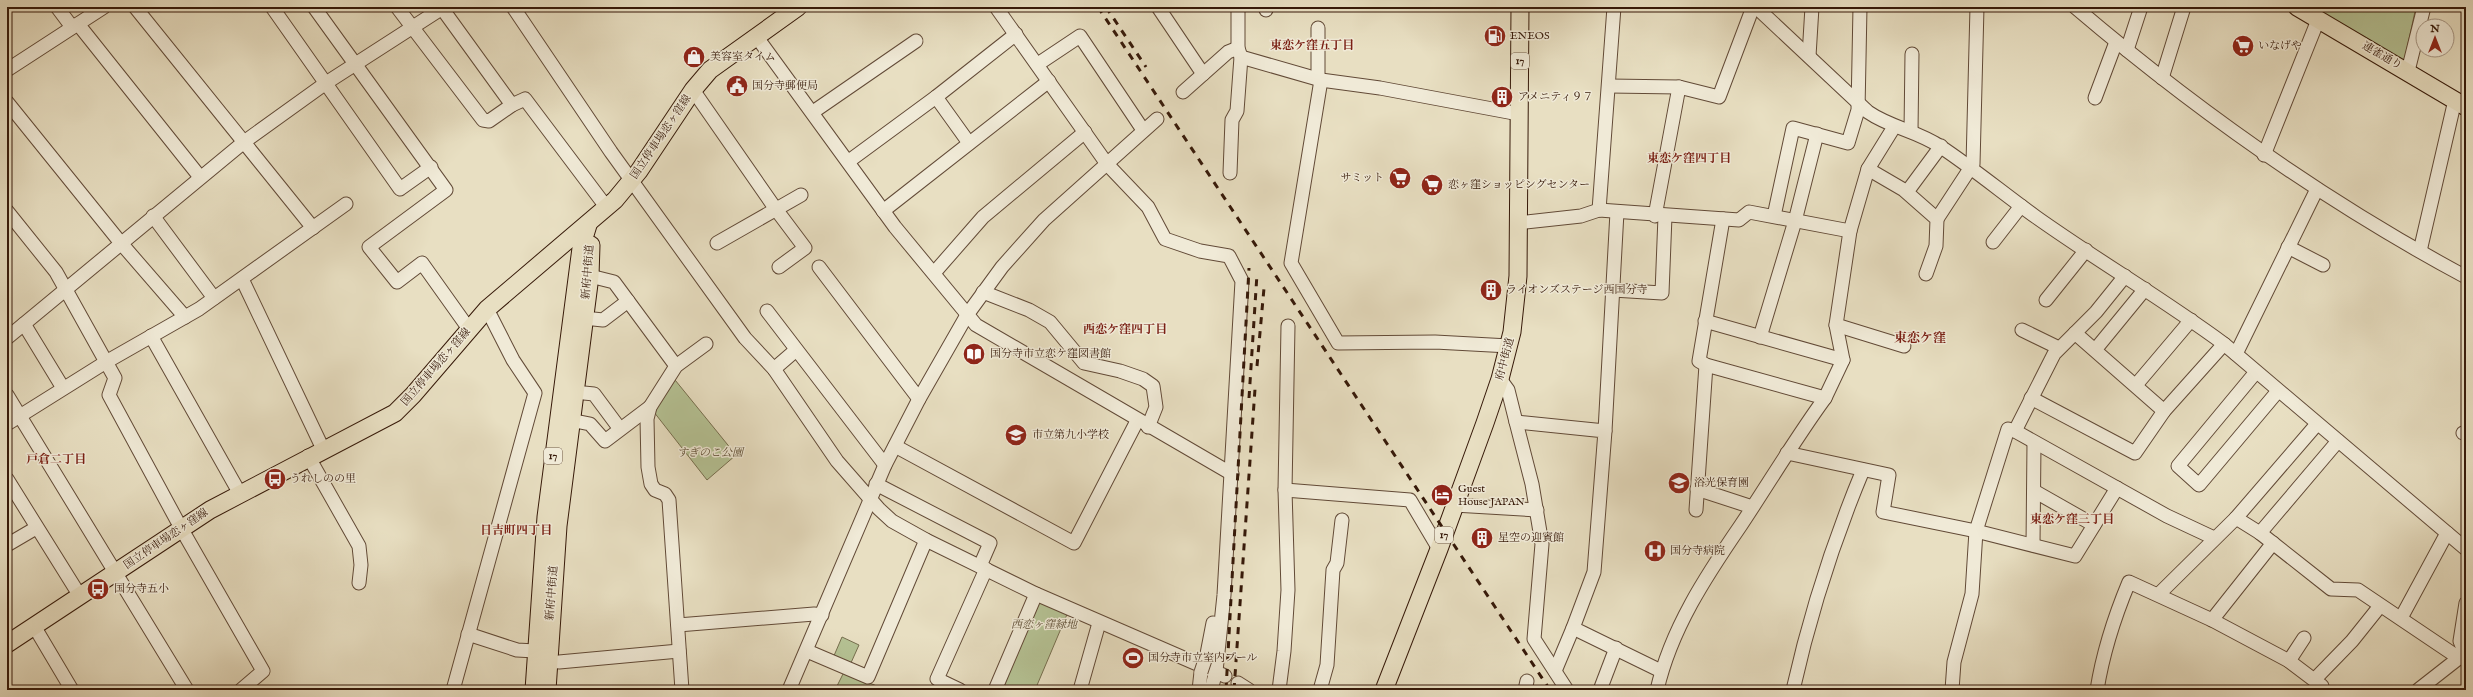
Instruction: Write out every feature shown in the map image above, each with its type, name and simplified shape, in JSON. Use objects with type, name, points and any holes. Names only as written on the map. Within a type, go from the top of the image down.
[{"type":"main road","name":"国立停車場恋ヶ窪線","points":[[7,644],[181,528],[239,492],[365,430],[395,413],[414,396],[487,309],[607,208],[632,180],[693,90],[718,64],[798,7]]},
{"type":"main road","name":"府中街道","points":[[1384,690],[1440,549],[1454,505],[1500,379],[1509,346],[1514,318],[1518,276],[1517,223],[1520,7]]},
{"type":"main road","name":"連雀通り","points":[[2297,7],[2460,104]]},
{"type":"main road","name":"新府中街道","points":[[534,690],[542,649],[554,564],[590,276],[591,251],[588,224]]},
{"type":"main road","name":"新府中街道","points":[[546,690],[542,649],[545,524],[555,436],[581,248],[588,224]]},
{"type":"main road","points":[[566,459],[577,447],[586,382],[578,366]]},
{"type":"main road","points":[[542,649],[559,662],[557,690]]},
{"type":"street","points":[[57,7],[75,26],[200,177]]},
{"type":"street","points":[[7,70],[104,7]]},
{"type":"street","points":[[135,7],[238,138],[244,142],[313,228]]},
{"type":"street","points":[[272,7],[400,189],[431,167]]},
{"type":"street","points":[[314,7],[431,167],[446,190],[369,247],[397,282],[422,263],[469,329]]},
{"type":"street","points":[[397,7],[483,120],[489,121],[512,105],[525,99],[607,208]]},
{"type":"street","points":[[7,338],[120,242],[244,142],[326,83],[442,7],[512,105]]},
{"type":"street","points":[[514,7],[632,180],[745,338],[774,369],[837,461],[869,499],[892,521],[926,540],[1036,594],[1104,625],[1220,673]]},
{"type":"street","points":[[996,7],[1038,64],[1107,164],[1148,207],[1165,239],[1200,251],[1229,256],[1242,281],[1220,673],[1211,690]]},
{"type":"street","points":[[1158,7],[1203,74]]},
{"type":"street","points":[[1230,173],[1232,120],[1237,111],[1240,52],[1238,7]]},
{"type":"street","points":[[1599,210],[1614,7]]},
{"type":"street","points":[[1609,86],[1678,87],[1719,97],[1753,7]]},
{"type":"street","points":[[1756,7],[1868,112],[1894,127],[1911,131],[1941,146],[2021,206],[2146,289],[2224,344],[2466,549]]},
{"type":"street","points":[[1809,56],[1812,7]]},
{"type":"street","points":[[1774,216],[1793,128],[1848,142],[1859,102],[1860,7]]},
{"type":"street","points":[[1926,274],[1936,246],[1937,219],[1973,164],[1976,7]]},
{"type":"street","points":[[2127,50],[2141,7]]},
{"type":"street","points":[[2162,78],[2184,7]]},
{"type":"street","points":[[2408,72],[2424,7]]},
{"type":"street","points":[[2082,9],[2116,42],[2264,155],[2317,189],[2466,277]]},
{"type":"street","points":[[2264,155],[2318,20]]},
{"type":"street","points":[[1318,28],[1319,80],[1291,263],[1338,343],[1435,342],[1509,346]]},
{"type":"street","points":[[848,161],[936,97],[1016,34]]},
{"type":"street","points":[[756,36],[813,112],[883,211],[976,325],[1143,424],[1232,474]]},
{"type":"street","points":[[1038,64],[1080,36],[1143,130]]},
{"type":"street","points":[[813,112],[916,41]]},
{"type":"street","points":[[2095,98],[2116,42]]},
{"type":"street","points":[[1182,92],[1228,52],[1240,52],[1319,80],[1380,88],[1519,114]]},
{"type":"street","points":[[1911,131],[1912,54]]},
{"type":"street","points":[[883,211],[1050,81]]},
{"type":"street","points":[[1613,290],[1662,293],[1660,216],[1678,87]]},
{"type":"street","points":[[693,90],[775,208],[805,248],[779,267]]},
{"type":"street","points":[[936,97],[969,144]]},
{"type":"street","points":[[7,102],[120,242],[185,317]]},
{"type":"street","points":[[2420,251],[2460,104]]},
{"type":"street","points":[[789,690],[807,651],[869,499],[885,465],[919,399],[967,315],[983,292],[1044,220],[1156,119]]},
{"type":"street","points":[[1657,690],[1661,671],[1691,603],[1787,453],[1825,398],[1843,360],[1836,325],[1850,231],[1868,169],[1894,127]]},
{"type":"street","points":[[934,274],[983,217],[1085,132]]},
{"type":"street","points":[[1760,337],[1795,221],[1817,134]]},
{"type":"street","points":[[1907,192],[1941,146]]},
{"type":"street","points":[[1868,169],[1907,192],[1937,219]]},
{"type":"street","points":[[2236,354],[2317,189]]},
{"type":"street","points":[[717,243],[775,208],[801,195]]},
{"type":"street","points":[[7,424],[106,362],[185,317],[242,279],[346,204]]},
{"type":"street","points":[[1993,242],[2021,206]]},
{"type":"street","points":[[1517,223],[1581,216],[1599,210],[1660,216],[1739,220],[1749,212],[1850,231]]},
{"type":"street","points":[[7,212],[44,256],[65,288],[115,380],[110,388],[109,395],[181,528],[263,671],[246,688]]},
{"type":"street","points":[[1555,671],[1594,572],[1605,431],[1617,212]]},
{"type":"street","points":[[153,216],[214,298]]},
{"type":"street","points":[[1723,219],[1704,321],[1699,361],[1706,365],[1825,398]]},
{"type":"street","points":[[2288,247],[2323,265]]},
{"type":"street","points":[[2046,300],[2086,250]]},
{"type":"street","points":[[819,267],[919,399]]},
{"type":"street","points":[[590,276],[614,282],[676,366]]},
{"type":"street","points":[[2015,430],[2059,348],[2096,312],[2125,276]]},
{"type":"street","points":[[242,279],[316,453],[359,546],[361,566],[359,583]]},
{"type":"street","points":[[2095,350],[2146,289]]},
{"type":"street","points":[[895,446],[1074,543],[1143,424],[1156,407],[1153,386],[1143,379],[1120,371],[1084,363],[1075,354],[1065,338],[1050,322],[1029,310],[983,292]]},
{"type":"street","points":[[584,318],[603,320],[628,301]]},
{"type":"street","points":[[453,690],[535,393],[513,360],[487,309]]},
{"type":"street","points":[[767,311],[885,465]]},
{"type":"street","points":[[2136,385],[2191,320]]},
{"type":"street","points":[[1704,321],[1843,360]]},
{"type":"street","points":[[24,324],[63,388]]},
{"type":"street","points":[[1836,325],[1904,346]]},
{"type":"street","points":[[1279,690],[1284,651],[1288,590],[1285,490],[1288,326]]},
{"type":"street","points":[[2022,330],[2059,348]]},
{"type":"street","points":[[2075,333],[2164,411]]},
{"type":"street","points":[[151,336],[239,492]]},
{"type":"street","points":[[580,422],[590,424],[605,441],[650,407],[676,366],[706,344]]},
{"type":"street","points":[[2031,398],[2135,453],[2164,411],[2224,344]]},
{"type":"street","points":[[774,369],[796,350]]},
{"type":"street","points":[[1696,510],[1706,365]]},
{"type":"street","points":[[2256,372],[2178,466],[2199,485],[2278,391]]},
{"type":"street","points":[[1500,379],[1508,390],[1537,510],[1541,562],[1534,639],[1567,690]]},
{"type":"street","points":[[584,393],[594,394],[620,429]]},
{"type":"street","points":[[7,395],[187,690]]},
{"type":"street","points":[[650,407],[646,428],[648,471],[651,484],[655,490],[665,494],[669,500],[682,690]]},
{"type":"street","points":[[1516,422],[1605,431]]},
{"type":"street","points":[[2159,594],[2214,538],[2236,518],[2317,424]]},
{"type":"street","points":[[1952,690],[1956,656],[1972,594],[1976,531],[2008,429],[2015,430],[2034,443],[2167,516],[2214,538]]},
{"type":"street","points":[[2260,533],[2338,441]]},
{"type":"street","points":[[2033,545],[2034,443]]},
{"type":"street","points":[[1787,453],[1889,475],[1883,512],[1976,531],[2075,556],[2117,488]]},
{"type":"street","points":[[1793,690],[1804,639],[1837,534],[1862,470]]},
{"type":"street","points":[[7,479],[36,528],[80,596]]},
{"type":"street","points":[[876,484],[990,543],[983,568],[937,680],[960,690]]},
{"type":"street","points":[[1697,489],[1752,507]]},
{"type":"street","points":[[1285,490],[1410,500],[1440,549]]},
{"type":"street","points":[[2034,491],[2094,524]]},
{"type":"street","points":[[1454,505],[1537,510]]},
{"type":"street","points":[[2236,518],[2260,533],[2331,588],[2358,590],[2380,606],[2463,656]]},
{"type":"street","points":[[1320,690],[1327,665],[1333,570],[1337,563],[1342,520]]},
{"type":"street","points":[[7,545],[36,528]]},
{"type":"street","points":[[2401,618],[2447,533]]},
{"type":"street","points":[[807,651],[868,677],[926,540]]},
{"type":"street","points":[[2212,620],[2273,543]]},
{"type":"street","points":[[1199,690],[1201,672],[1212,632],[1220,554],[1226,548]]},
{"type":"street","points":[[2097,690],[2102,660],[2115,616],[2129,582],[2159,594],[2212,620],[2289,661],[2317,684],[2380,606]]},
{"type":"street","points":[[995,690],[1036,594]]},
{"type":"street","points":[[2463,656],[2460,633],[2466,603]]},
{"type":"street","points":[[678,625],[814,614],[822,615]]},
{"type":"street","points":[[1080,690],[1104,625]]},
{"type":"street","points":[[34,626],[72,690]]},
{"type":"street","points":[[1573,628],[1661,671]]},
{"type":"street","points":[[468,634],[517,650],[542,649]]},
{"type":"street","points":[[2289,661],[2304,638]]},
{"type":"street","points":[[1600,690],[1616,648]]},
{"type":"street","points":[[559,662],[679,651]]},
{"type":"street","points":[[2418,690],[2463,656]]},
{"type":"green space","points":[[2307,7],[2416,7],[2404,62]]},
{"type":"green space","name":"すぎのこ公園","points":[[671,375],[736,455],[707,480],[650,407]]},
{"type":"green space","name":"西恋ヶ窪緑地","points":[[1036,601],[1068,612],[1035,690],[999,690]]},
{"type":"green space","points":[[842,637],[859,645],[850,665],[833,658]]},
{"type":"green space","points":[[844,672],[886,690],[835,690]]},
{"type":"railway","points":[[1098,7],[1550,690]]},
{"type":"railway","points":[[1106,7],[1146,67]]},
{"type":"railway","points":[[1226,690],[1249,268]]},
{"type":"railway","points":[[1249,398],[1257,274]]},
{"type":"railway","points":[[1257,366],[1264,288]]},
{"type":"railway","points":[[1234,690],[1255,389]]},
{"type":"place","name":"ENEOS","points":[[1495,36]]},
{"type":"place","name":"いなげや","points":[[2243,46]]},
{"type":"place","name":"美容室タイム","points":[[694,57]]},
{"type":"place","name":"国分寺郵便局","points":[[737,86]]},
{"type":"place","name":"アメニティ９７","points":[[1502,97]]},
{"type":"place","name":"サミット","points":[[1400,178]]},
{"type":"place","name":"恋ヶ窪ショッピングセンター","points":[[1432,185]]},
{"type":"place","name":"ライオンズステージ西国分寺","points":[[1491,290]]},
{"type":"place","name":"国分寺市立恋ケ窪図書館","points":[[974,354]]},
{"type":"place","name":"市立第九小学校","points":[[1016,435]]},
{"type":"place","name":"うれしのの里","points":[[275,479]]},
{"type":"place","name":"浴光保育園","points":[[1679,483]]},
{"type":"place","name":"Guest House JAPAN","points":[[1442,495]]},
{"type":"place","name":"星空の迎賓館","points":[[1482,538]]},
{"type":"place","name":"国分寺病院","points":[[1655,551]]},
{"type":"place","name":"国分寺五小","points":[[98,589]]},
{"type":"place","name":"国分寺市立室内プール","points":[[1133,658]]},
{"type":"district","name":"東恋ケ窪五丁目","points":[[1312,45]]},
{"type":"district","name":"東恋ケ窪四丁目","points":[[1689,158]]},
{"type":"district","name":"西恋ケ窪四丁目","points":[[1125,329]]},
{"type":"district","name":"東恋ケ窪","points":[[1920,338]]},
{"type":"district","name":"戸倉二丁目","points":[[56,459]]},
{"type":"district","name":"東恋ケ窪三丁目","points":[[2072,519]]},
{"type":"district","name":"日吉町四丁目","points":[[516,530]]}]
